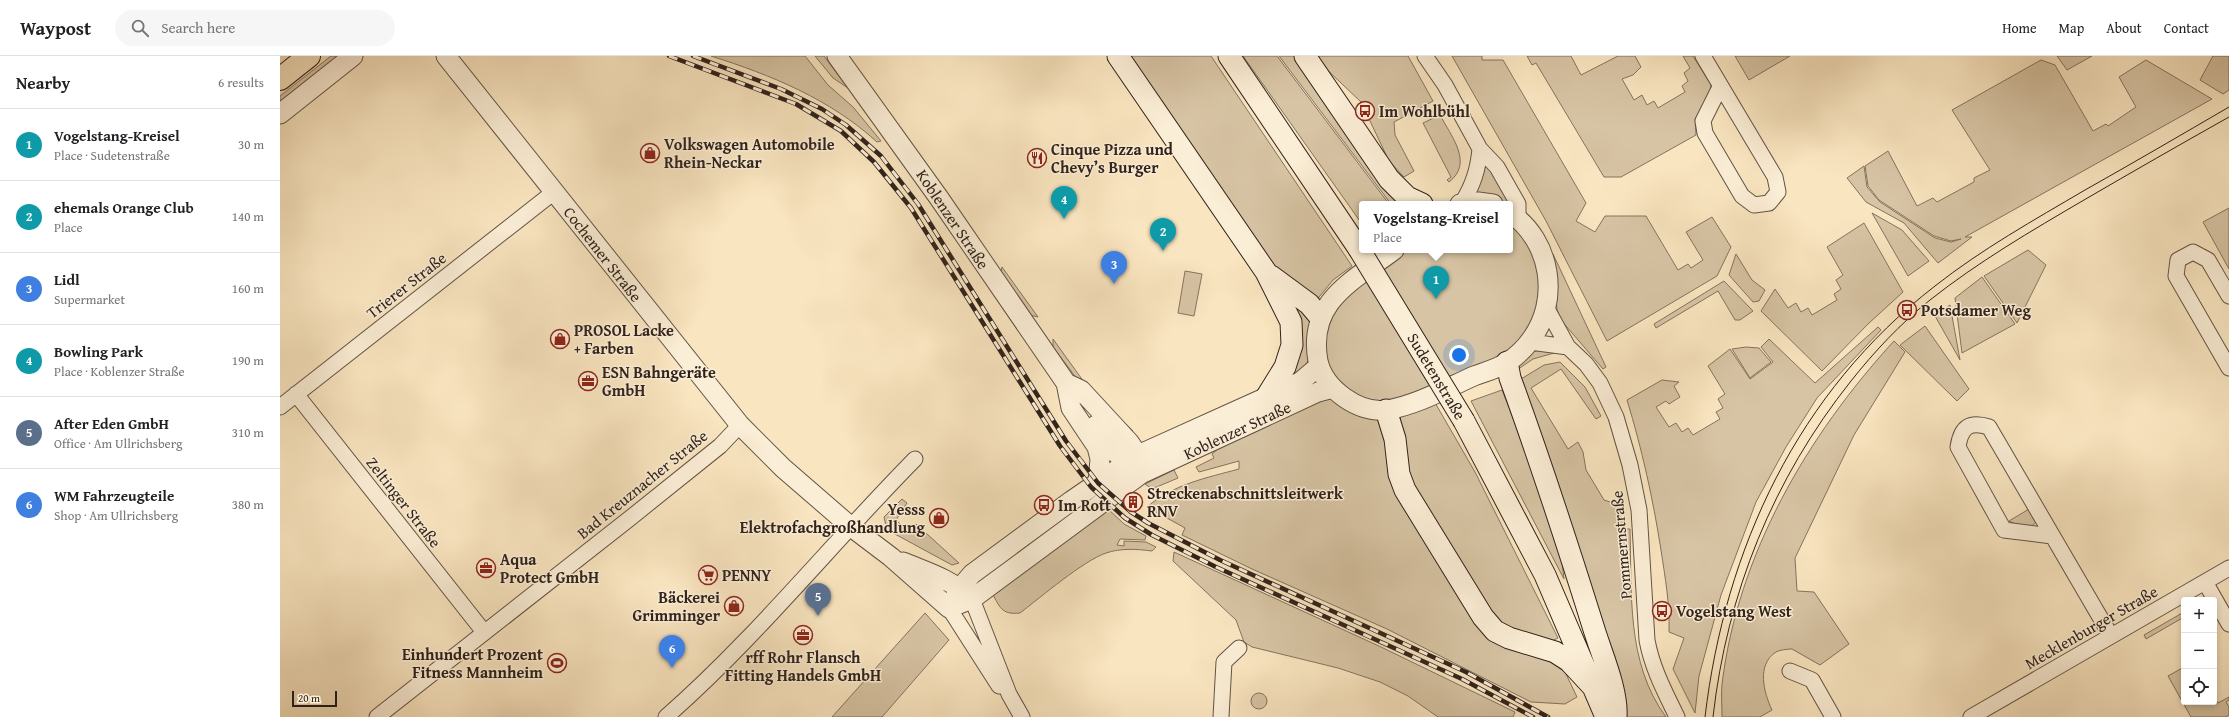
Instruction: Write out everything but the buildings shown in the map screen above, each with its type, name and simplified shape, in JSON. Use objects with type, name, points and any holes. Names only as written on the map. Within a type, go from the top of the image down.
[{"type":"highway","points":[[280,79],[309,56]]},
{"type":"main road","points":[[1118,56],[1266,272],[1291,322],[1292,345],[1285,367],[1267,396]]},
{"type":"main road","name":"Sudetenstraße","points":[[1229,56],[1359,249]]},
{"type":"main road","points":[[1305,56],[1389,179],[1407,197],[1416,201]]},
{"type":"main road","name":"Sudetenstraße","points":[[1361,253],[1464,421],[1545,575],[1606,717]]},
{"type":"main road","points":[[1266,272],[1308,304],[1320,317]]},
{"type":"main road","points":[[1507,362],[1510,378],[1558,513],[1617,705],[1616,717]]},
{"type":"main road","points":[[1386,410],[1395,439],[1399,474],[1405,490],[1483,617],[1496,631],[1508,638],[1555,652],[1569,661],[1595,689]]},
{"type":"street","points":[[280,114],[353,56]]},
{"type":"street","name":"Cochemer Straße","points":[[446,56],[740,425],[783,468],[850,526],[891,557],[949,608]]},
{"type":"street","name":"Koblenzer Straße","points":[[837,56],[939,198],[1066,389],[1071,408],[1097,447],[1100,459],[1098,483]]},
{"type":"street","points":[[1390,253],[1339,291],[1320,317],[1316,334],[1319,366],[1333,388],[1350,401],[1368,408],[1386,410],[1411,403],[1507,362],[1530,342],[1546,307],[1548,287],[1547,270],[1543,253],[1536,239],[1514,216],[1518,204],[1497,167],[1480,149],[1446,86],[1425,56]]},
{"type":"street","points":[[1436,56],[1446,86]]},
{"type":"street","points":[[1703,56],[1720,87],[1775,177],[1778,192],[1769,203],[1754,205],[1742,196],[1704,133],[1703,121],[1720,87]]},
{"type":"street","points":[[1463,201],[1472,187],[1478,166],[1480,149]]},
{"type":"street","name":"Trierer Straße","points":[[280,407],[554,192]]},
{"type":"street","points":[[2229,296],[2208,260],[2193,252],[2178,260],[2176,276],[2229,368]]},
{"type":"street","name":"Pommernstraße","points":[[1546,307],[1568,347],[1586,364],[1600,383],[1616,417],[1630,466],[1639,510],[1647,640],[1650,656],[1660,683],[1674,711],[1686,717]]},
{"type":"street","points":[[1530,342],[1568,347]]},
{"type":"street","name":"Koblenzer Straße","points":[[1132,459],[1300,382],[1319,366]]},
{"type":"street","name":"Koblenzer Straße","points":[[1066,389],[1081,390],[1130,442],[1132,459],[1141,474],[1318,392],[1333,388]]},
{"type":"street","name":"Zeltinger Straße","points":[[296,394],[484,632]]},
{"type":"street","points":[[2052,536],[2004,530],[1958,447],[1960,435],[1967,427],[1977,424],[1989,427],[2111,636]]},
{"type":"street","name":"Bad Kreuznacher Straße","points":[[377,717],[720,446],[740,425]]},
{"type":"street","points":[[666,717],[741,647],[850,526],[915,459]]},
{"type":"street","points":[[1022,717],[1009,694],[966,593],[972,574],[1132,459]]},
{"type":"street","points":[[1009,694],[995,682],[966,632],[949,608],[966,593],[1141,474]]},
{"type":"street","name":"Cochemer Straße","points":[[891,557],[942,578],[966,593]]},
{"type":"street","name":"Mecklenburger Straße","points":[[1972,717],[2229,568]]},
{"type":"street","points":[[2205,582],[2229,624]]},
{"type":"street","points":[[1221,717],[1224,662],[1239,648]]},
{"type":"street","points":[[1790,671],[1812,680],[1833,717]]},
{"type":"shaded area","points":[[331,56],[340,56],[280,104],[280,96]]},
{"type":"shaded area","points":[[711,56],[805,56],[828,85],[853,107],[881,141],[877,142],[840,113],[799,90],[756,71]]},
{"type":"shaded area","points":[[815,56],[824,56],[848,88],[833,78]]},
{"type":"shaded area","points":[[1125,56],[1211,56],[1352,266],[1333,280],[1315,302],[1280,277]]},
{"type":"shaded area","points":[[1243,56],[1277,56],[1387,201],[1359,201],[1359,220]]},
{"type":"shaded area","points":[[1279,56],[1295,56],[1406,201],[1389,201]]},
{"type":"shaded area","points":[[1314,56],[1408,56],[1433,101],[1394,122],[1395,135],[1414,171],[1404,177],[1389,161],[1361,102]]},
{"type":"shaded area","points":[[1452,56],[1482,56],[1482,60],[1503,60],[1586,203],[1576,221],[1595,232],[1605,216],[1646,216],[1678,270],[1688,264],[1691,268],[1703,260],[1686,232],[1712,217],[1731,247],[1717,276],[1607,341],[1546,221]]},
{"type":"shaded area","points":[[1527,56],[1571,56],[1581,75],[1618,56],[1635,56],[1641,67],[1633,75],[1622,79],[1634,100],[1642,95],[1647,105],[1654,101],[1658,108],[1685,92],[1682,86],[1688,81],[1684,73],[1690,68],[1683,56],[1693,56],[1711,85],[1709,96],[1695,119],[1696,135],[1621,177],[1604,177],[1536,63],[1532,65]]},
{"type":"shaded area","points":[[1735,56],[1790,56],[1749,80]]},
{"type":"shaded area","points":[[2057,56],[2092,56],[2067,70]]},
{"type":"shaded area","points":[[2213,56],[2229,56],[2229,90],[2223,94],[2200,80]]},
{"type":"shaded area","points":[[2041,60],[2055,65],[2093,131],[2106,124],[2108,126],[2136,107],[2119,77],[2146,60],[2212,99],[1965,237],[1972,237],[1938,263],[1904,223],[1866,202],[1847,178],[1864,166],[1867,187],[1880,202],[1935,238],[1951,242],[1961,239],[1951,241],[1934,236],[1879,200],[1868,186],[1865,166],[1888,151],[1917,206],[1933,198],[1937,202],[1974,182],[1974,178],[1990,170],[1952,110]]},
{"type":"shaded area","points":[[1440,115],[1454,140],[1460,158],[1460,166],[1456,175],[1449,182],[1447,180],[1451,177],[1423,123]]},
{"type":"shaded area","points":[[1484,158],[1509,201],[1501,201],[1492,197],[1471,196]]},
{"type":"shaded area","points":[[2229,208],[2229,269],[2203,222]]},
{"type":"shaded area","points":[[1872,213],[1902,230],[1929,261],[1908,276]]},
{"type":"shaded area","points":[[1513,223],[1530,243],[1541,269],[1536,318],[1524,338],[1507,354],[1407,398],[1383,403],[1357,397],[1336,381],[1326,360],[1323,340],[1330,315],[1348,292],[1401,253],[1513,253]]},
{"type":"shaded area","points":[[1864,223],[1903,292],[1868,324],[1822,371],[1761,311],[1775,289],[1788,308],[1796,303],[1801,312],[1808,308],[1812,315],[1837,300],[1834,294],[1841,289],[1836,280],[1843,275],[1827,247]]},
{"type":"shaded area","points":[[2028,250],[2046,265],[2017,323],[1984,276]]},
{"type":"shaded area","points":[[1553,254],[1606,367],[1603,369],[1560,319],[1557,309],[1551,255]]},
{"type":"shaded area","points":[[1736,254],[1752,280],[1765,290],[1759,301],[1753,302],[1729,275]]},
{"type":"shaded area","points":[[1002,267],[1038,317],[1030,315],[1001,272]]},
{"type":"shaded area","points":[[1185,271],[1202,274],[1194,316],[1178,313]]},
{"type":"shaded area","points":[[1982,277],[2015,324],[1962,353],[1955,298]]},
{"type":"shaded area","points":[[1724,281],[1753,311],[1740,320],[1735,320],[1718,291],[1656,328],[1654,324]]},
{"type":"shaded area","points":[[1292,299],[1311,319],[1310,357],[1305,366],[1281,387]]},
{"type":"shaded area","points":[[1950,305],[1960,360],[1935,316]]},
{"type":"shaded area","points":[[1925,326],[1969,389],[1957,401],[1900,345]]},
{"type":"shaded area","points":[[1878,327],[1881,330],[1817,398],[1786,447],[1756,502],[1721,595],[1699,676],[1695,713],[1673,669],[1684,638],[1669,632],[1669,611],[1661,550],[1647,474],[1627,400],[1662,380],[1679,382],[1674,386],[1680,397],[1669,404],[1666,401],[1656,407],[1669,427],[1676,423],[1682,432],[1688,428],[1693,435],[1720,419],[1716,412],[1723,408],[1718,399],[1725,394],[1708,366],[1730,349],[1750,379],[1773,362],[1761,347],[1769,339],[1815,383]]},
{"type":"shaded area","points":[[1053,339],[1084,382],[1133,431],[1129,435],[1080,383],[1053,347]]},
{"type":"shaded area","points":[[1894,341],[1905,352],[1854,435],[1795,558],[1797,591],[1814,592],[1849,644],[1820,665],[1792,649],[1776,652],[1766,664],[1764,672],[1764,688],[1772,710],[1760,717],[1722,717],[1722,684],[1730,636],[1743,589],[1761,543],[1781,499],[1833,416],[1862,378]]},
{"type":"shaded area","points":[[1746,347],[1759,348],[1771,362],[1750,378],[1732,349]]},
{"type":"shaded area","points":[[1545,350],[1554,353],[1533,359],[1517,370],[1524,357],[1534,351]]},
{"type":"shaded area","points":[[1560,362],[1585,387],[1601,416],[1596,419],[1561,369],[1531,388],[1568,449],[1578,442],[1583,452],[1586,470],[1604,500],[1616,504],[1625,529],[1630,529],[1632,602],[1638,651],[1644,674],[1653,696],[1666,717],[1627,717],[1521,379],[1544,365]]},
{"type":"shaded area","points":[[1502,390],[1530,460],[1562,562],[1564,579],[1471,401]]},
{"type":"shaded area","points":[[1319,397],[1336,400],[1352,406],[1383,424],[1480,627],[1550,661],[1565,672],[1577,697],[1565,704],[1531,702],[1387,629],[1252,569],[1182,535],[1185,528],[1147,507],[1157,499],[1179,487],[1239,469],[1239,461],[1199,472],[1196,467],[1214,458],[1212,454],[1226,442]]},
{"type":"shaded area","points":[[1434,401],[1475,472],[1558,638],[1548,643],[1509,632],[1490,615],[1412,487],[1401,443],[1400,419],[1403,413]]},
{"type":"shaded area","points":[[1174,470],[1178,478],[1152,489],[1145,484]]},
{"type":"shaded area","points":[[902,499],[907,503],[896,520],[909,532],[916,524],[959,563],[952,565],[893,533],[886,526],[884,517]]},
{"type":"shaded area","points":[[1107,508],[1124,524],[1146,536],[1145,540],[1120,539],[1117,545],[1124,546],[1124,541],[1146,542],[1156,547],[1152,551],[1129,549],[1106,553],[1074,571],[1020,613],[1009,613],[1002,609],[992,593]]},
{"type":"shaded area","points":[[2029,509],[2037,521],[2031,527],[2020,526],[2009,521]]},
{"type":"shaded area","points":[[1174,552],[1381,647],[1515,712],[1513,717],[1438,717],[1408,696],[1380,682],[1338,668],[1252,647],[1244,642],[1236,620],[1173,561]]},
{"type":"shaded area","points":[[925,613],[949,640],[882,717],[832,717]]},
{"type":"shaded area","points":[[2181,614],[2181,619],[2146,639],[2144,635]]},
{"type":"shaded area","points":[[2181,669],[2181,699],[2168,676]]},
{"type":"shaded area","points":[[1256,693],[1262,693],[1267,698],[1265,707],[1262,709],[1256,709],[1251,704],[1251,698]]},
{"type":"shaded area","points":[[2229,697],[2229,700],[2226,702],[2229,707],[2229,715],[2226,717],[2191,717],[2184,705],[2217,705],[2217,701],[2218,703]]},
{"type":"tram line","points":[[1705,717],[1715,654],[1730,593],[1750,534],[1776,478],[1807,424],[1844,374],[1887,328],[1953,272],[2008,235],[2229,107]]},
{"type":"tram line","points":[[1713,717],[1720,671],[1730,626],[1742,582],[1758,539],[1798,457],[1823,418],[1869,359],[1919,309],[1948,286],[1986,260],[2064,212],[2229,117]]},
{"type":"railway","points":[[669,56],[796,104],[841,131],[874,162],[911,208],[1060,446],[1091,487],[1125,518],[1152,535],[1216,567],[1462,679],[1533,717]]},
{"type":"railway","points":[[693,56],[781,89],[822,109],[846,125],[881,156],[918,204],[1066,441],[1098,483],[1131,512],[1148,523],[1220,560],[1466,672],[1548,717]]},
{"type":"place","name":"Im Wohlbühl","points":[[1365,111]]},
{"type":"place","name":"Volkswagen Automobile Rhein-Neckar","points":[[650,153]]},
{"type":"place","name":"Cinque Pizza und Chevy’s Burger","points":[[1037,158]]},
{"type":"place","name":"Bowling Park","points":[[1064,219]]},
{"type":"place","name":"ehemals Orange Club","points":[[1163,251]]},
{"type":"place","name":"Lidl","points":[[1114,284]]},
{"type":"place","name":"Vogelstang-Kreisel","points":[[1436,299]]},
{"type":"place","name":"Potsdamer Weg","points":[[1907,310]]},
{"type":"place","name":"PROSOL Lacke + Farben","points":[[560,339]]},
{"type":"place","name":"ESN Bahngeräte GmbH","points":[[588,381]]},
{"type":"place","name":"Streckenabschnittsleitwerk RNV","points":[[1133,502]]},
{"type":"place","name":"Im Rott","points":[[1044,505]]},
{"type":"place","name":"Yesss Elektrofachgroßhandlung","points":[[939,518]]},
{"type":"place","name":"Aqua Protect GmbH","points":[[486,568]]},
{"type":"place","name":"PENNY","points":[[708,575]]},
{"type":"place","name":"Bäckerei Grimminger","points":[[734,606]]},
{"type":"place","name":"Vogelstang West","points":[[1662,611]]},
{"type":"place","name":"After Eden GmbH","points":[[818,616]]},
{"type":"place","name":"rff Rohr Flansch Fitting Handels GmbH","points":[[803,635]]},
{"type":"place","name":"Einhundert Prozent Fitness Mannheim","points":[[557,663]]},
{"type":"place","name":"WM Fahrzeugteile","points":[[672,668]]}]
